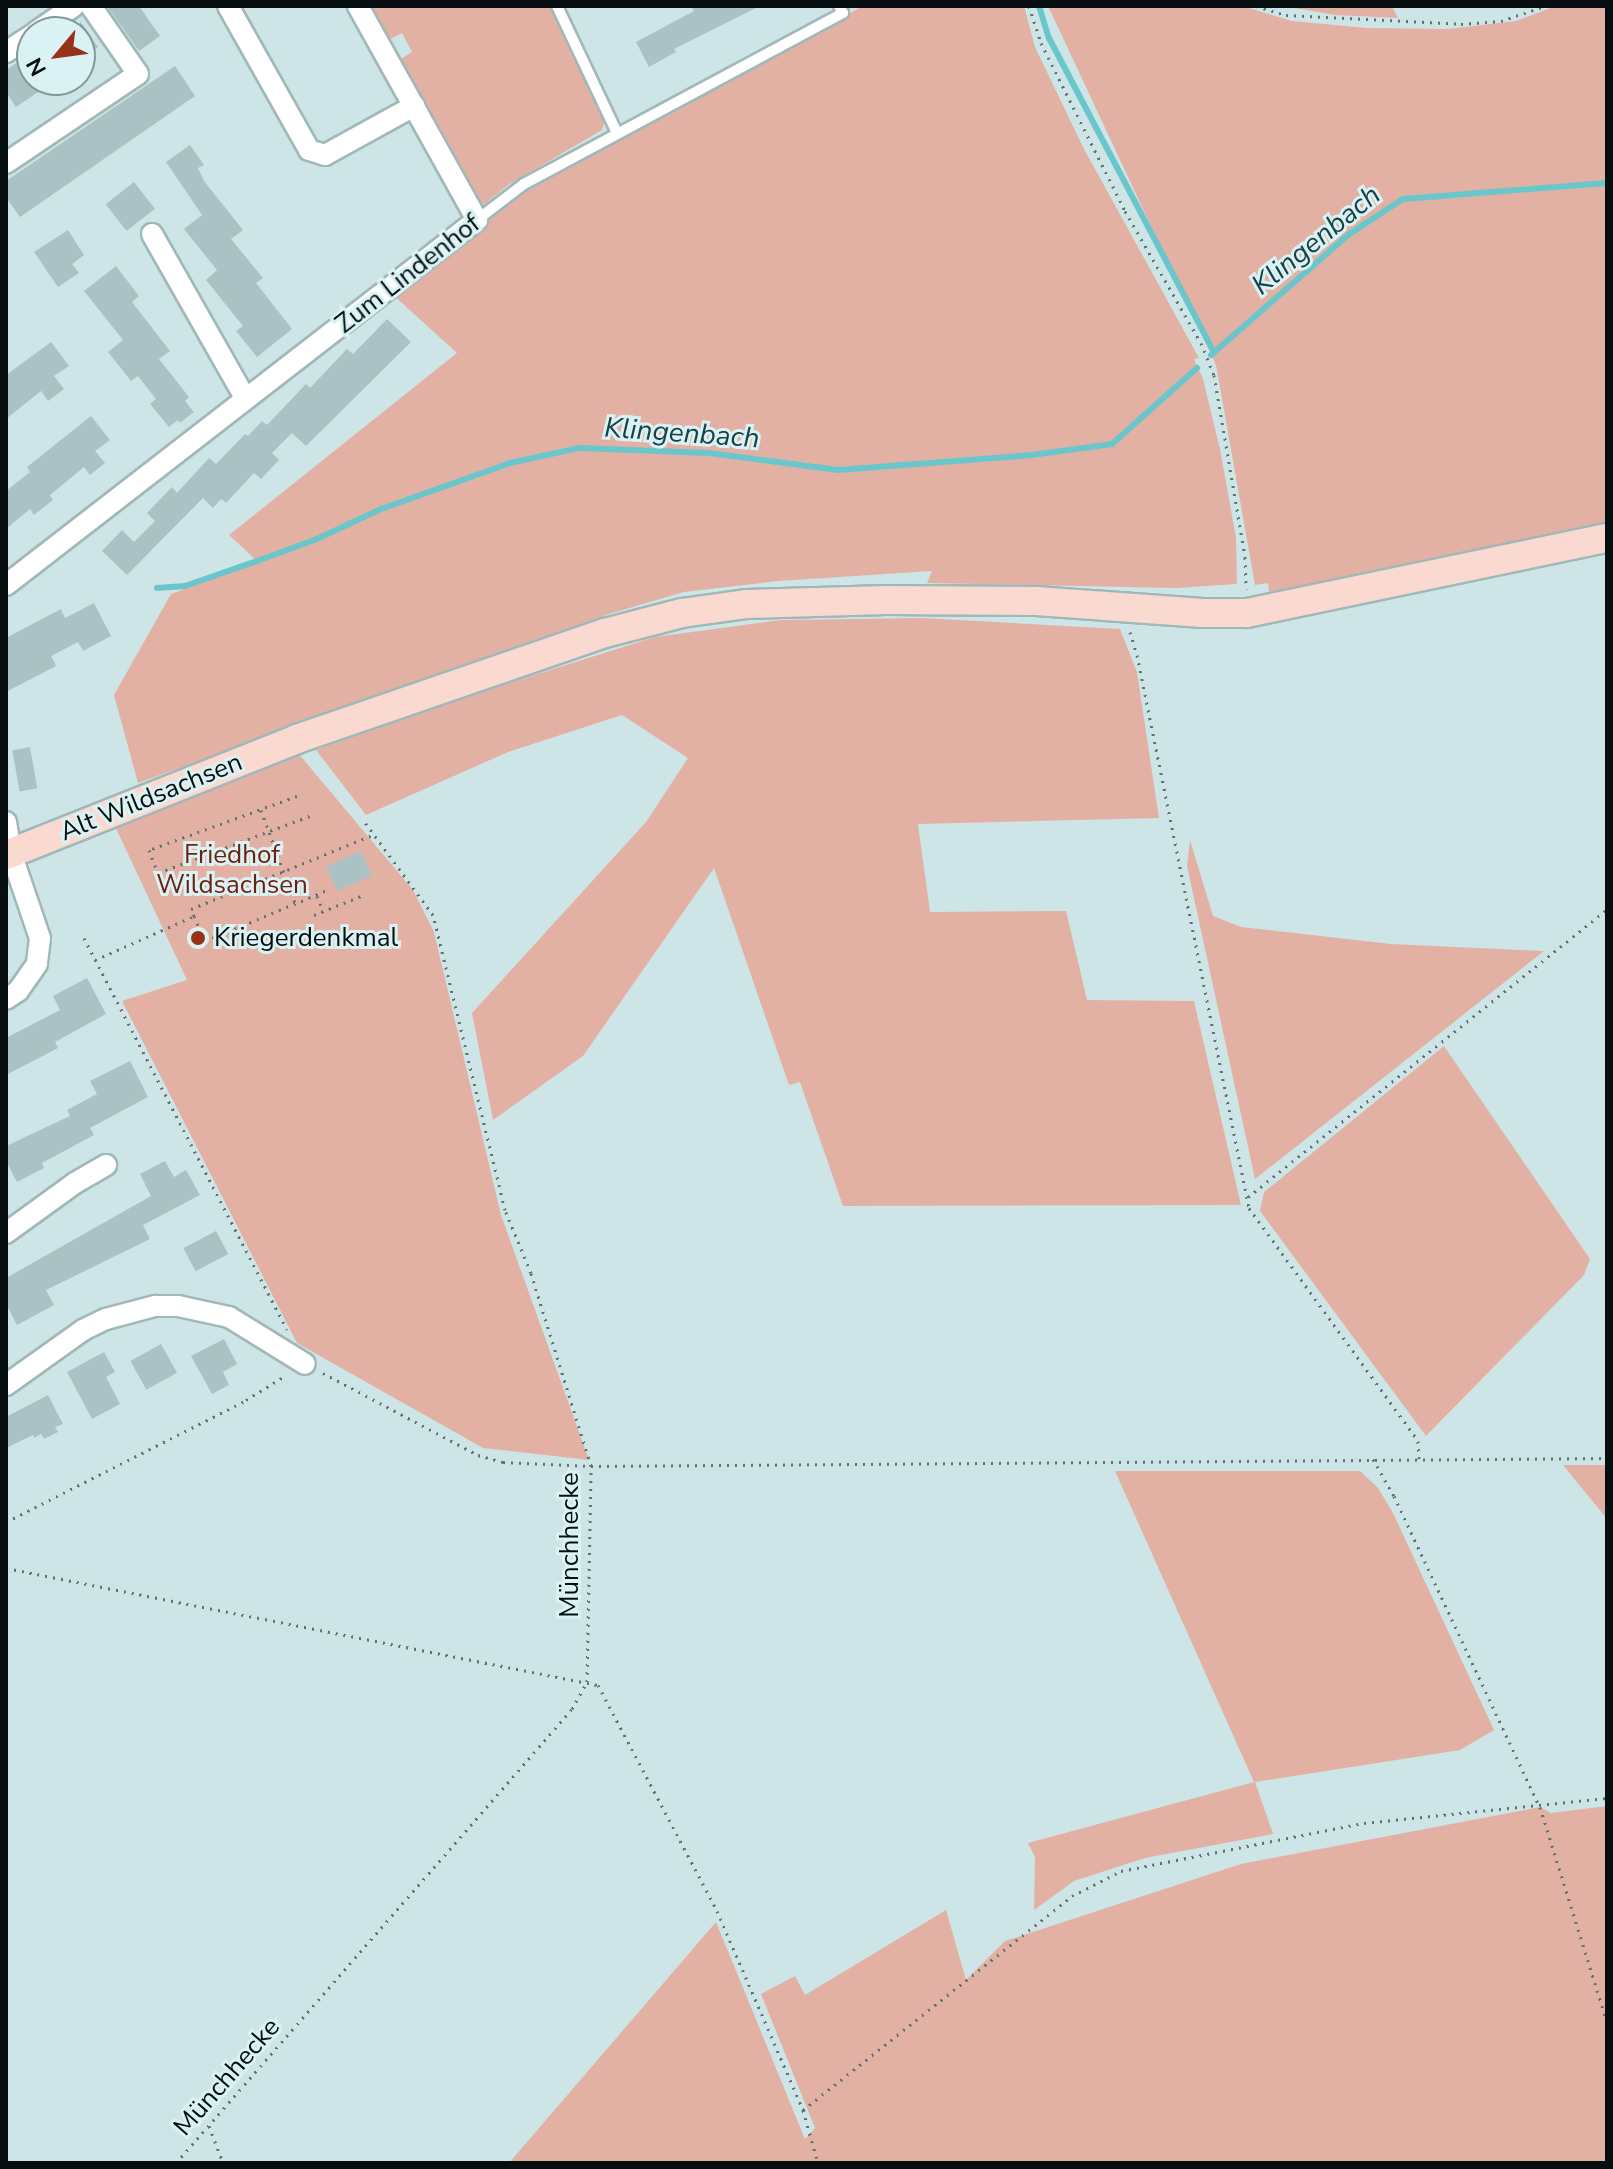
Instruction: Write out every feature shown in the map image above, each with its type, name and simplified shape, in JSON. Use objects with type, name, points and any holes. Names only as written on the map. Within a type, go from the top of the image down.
[{"type":"main road","name":"Alt Wildsachsen","points":[[9,854],[297,739],[605,633],[682,613],[747,604],[886,600],[1121,606],[1203,613],[1247,613],[1607,538]]},
{"type":"street","points":[[6,163],[138,74],[91,6]]},
{"type":"street","points":[[228,6],[309,150],[325,155],[414,106]]},
{"type":"street","points":[[358,6],[477,220]]},
{"type":"street","name":"Zum Lindenhof","points":[[6,585],[477,220]]},
{"type":"street","points":[[152,234],[245,398]]},
{"type":"street","points":[[6,822],[9,854],[40,938],[37,964],[18,991],[6,999]]},
{"type":"street","points":[[6,1233],[106,1165]]},
{"type":"street","points":[[6,1385],[83,1330],[106,1319],[155,1306],[192,1308],[229,1317],[305,1364]]},
{"type":"lane","points":[[557,6],[617,133]]},
{"type":"lane","name":"Zum Lindenhof","points":[[477,220],[524,184],[841,10]]},
{"type":"path","points":[[1029,6],[1041,43],[1125,211],[1201,343],[1214,375],[1245,557],[1247,613]]},
{"type":"path","points":[[1256,6],[1286,15],[1461,24],[1501,21],[1545,6]]},
{"type":"path","points":[[1121,606],[1137,655],[1249,1208],[1418,1441],[1419,1460]]},
{"type":"path","points":[[297,796],[149,850],[158,873],[310,816]]},
{"type":"path","points":[[261,810],[295,903]]},
{"type":"path","name":"Münchhecke","points":[[176,2163],[572,1709],[587,1682],[591,1466],[531,1273],[505,1210],[433,915],[364,821]]},
{"type":"path","points":[[205,941],[191,909],[375,834]]},
{"type":"path","points":[[202,934],[193,938],[197,947],[330,889]]},
{"type":"path","points":[[316,895],[323,911]]},
{"type":"path","points":[[314,915],[361,896]]},
{"type":"path","points":[[1247,1198],[1607,909]]},
{"type":"path","points":[[95,960],[194,916]]},
{"type":"path","points":[[84,938],[305,1364],[478,1455],[503,1462],[591,1466],[1607,1458]]},
{"type":"path","points":[[6,1522],[246,1400],[305,1364]]},
{"type":"path","points":[[1373,1459],[1394,1496],[1540,1807],[1607,2022]]},
{"type":"path","points":[[6,1568],[598,1685],[717,1911],[803,2110],[818,2163]]},
{"type":"path","points":[[803,2110],[1072,1896],[1121,1871],[1364,1823],[1607,1798]]},
{"type":"path","points":[[209,2126],[223,2163]]},
{"type":"green space","points":[[368,6],[554,6],[607,114],[602,130],[508,185],[481,207],[399,60],[412,52],[402,33],[387,41]]},
{"type":"green space","points":[[863,6],[1024,6],[1035,47],[1084,149],[1199,358],[1194,359],[1203,379],[1220,449],[1236,538],[1237,584],[1177,588],[927,583],[932,571],[778,581],[684,592],[609,614],[138,783],[114,695],[171,594],[257,561],[229,535],[457,353],[392,294],[540,181]]},
{"type":"green space","points":[[1048,6],[1242,6],[1292,21],[1367,28],[1449,29],[1516,21],[1556,6],[1607,6],[1607,525],[1270,598],[1268,583],[1255,585],[1216,365]]},
{"type":"green space","points":[[1283,6],[1392,6],[1398,18],[1335,15]]},
{"type":"green space","points":[[922,618],[1120,629],[1137,672],[1159,818],[918,824],[930,912],[1066,911],[1087,1000],[1194,1001],[1241,1205],[843,1206],[800,1082],[789,1085],[714,868],[583,1056],[493,1120],[472,1013],[646,822],[688,758],[622,715],[508,752],[366,815],[316,750],[483,691],[655,637],[780,620]]},
{"type":"green space","name":"Friedhof Wildsachsen","points":[[298,753],[413,890],[434,932],[501,1215],[589,1460],[483,1448],[297,1343],[122,1001],[187,980],[114,824]]},
{"type":"green space","points":[[1190,840],[1213,916],[1241,927],[1391,944],[1544,951],[1255,1179],[1187,866]]},
{"type":"green space","points":[[1444,1046],[1590,1259],[1584,1275],[1426,1436],[1260,1211],[1264,1192]]},
{"type":"green space","points":[[1563,1465],[1607,1465],[1607,1519]]},
{"type":"green space","points":[[1115,1471],[1360,1471],[1378,1488],[1393,1513],[1494,1730],[1460,1750],[1255,1782],[1273,1834],[1145,1858],[1074,1881],[1034,1910],[1035,1857],[1028,1843],[1254,1782]]},
{"type":"green space","points":[[1607,1806],[1607,2163],[509,2163],[716,1922],[805,2139],[815,2128],[761,1994],[795,1976],[805,1995],[946,1910],[966,1980],[1005,1941],[1241,1864],[1540,1807],[1551,1813]]},
{"type":"building","points":[[107,6],[139,6],[160,36],[139,51]]},
{"type":"building","points":[[691,6],[760,6],[674,49],[676,52],[649,67],[636,42],[694,11]]},
{"type":"building","points":[[16,63],[16,96],[32,96],[16,107],[6,92],[6,70]]},
{"type":"building","points":[[175,66],[195,96],[20,217],[6,197],[6,181]]},
{"type":"building","points":[[190,145],[204,165],[198,168],[204,181],[243,230],[231,239],[263,278],[256,283],[292,329],[257,357],[236,331],[243,326],[206,280],[217,270],[184,229],[202,215],[166,162]]},
{"type":"building","points":[[134,182],[155,209],[127,231],[106,204]]},
{"type":"building","points":[[68,230],[84,255],[72,264],[79,273],[58,287],[34,252]]},
{"type":"building","points":[[116,266],[139,296],[132,302],[170,351],[159,359],[189,397],[185,401],[194,412],[180,423],[178,420],[169,427],[150,404],[156,399],[138,376],[131,381],[108,352],[123,340],[84,291]]},
{"type":"building","points":[[387,319],[411,342],[306,446],[292,433],[272,453],[279,460],[261,479],[254,473],[226,503],[221,499],[213,508],[203,498],[127,575],[102,551],[122,530],[134,542],[155,521],[147,513],[172,487],[177,493],[209,458],[216,464],[262,421],[267,425],[306,384],[310,388],[347,349],[353,354]]},
{"type":"building","points":[[51,342],[69,366],[54,376],[64,389],[48,401],[41,391],[6,419],[6,375]]},
{"type":"building","points":[[91,416],[110,440],[95,451],[105,463],[90,475],[84,467],[50,495],[53,500],[34,515],[30,509],[6,529],[6,491],[30,472],[27,467]]},
{"type":"building","points":[[94,603],[111,636],[83,651],[78,642],[51,656],[56,666],[6,692],[6,638],[61,609],[65,618]]},
{"type":"building","points":[[30,747],[37,788],[20,791],[12,750]]},
{"type":"building","points":[[361,851],[372,876],[337,891],[326,866]]},
{"type":"building","points":[[87,978],[106,1014],[55,1042],[58,1048],[6,1075],[6,1038],[60,1010],[53,996]]},
{"type":"building","points":[[130,1061],[148,1097],[90,1128],[94,1135],[42,1163],[44,1168],[17,1182],[6,1161],[6,1146],[70,1116],[67,1110],[97,1094],[90,1081]]},
{"type":"building","points":[[165,1161],[174,1177],[186,1170],[200,1195],[143,1225],[150,1239],[46,1290],[54,1305],[17,1325],[6,1304],[6,1278],[151,1196],[140,1174]]},
{"type":"building","points":[[216,1231],[228,1254],[196,1271],[183,1248]]},
{"type":"building","points":[[224,1339],[237,1364],[223,1372],[229,1385],[212,1394],[191,1356]]},
{"type":"building","points":[[161,1344],[177,1373],[146,1390],[130,1361]]},
{"type":"building","points":[[104,1352],[115,1372],[106,1377],[120,1404],[92,1419],[67,1372]]},
{"type":"building","points":[[48,1395],[63,1424],[55,1427],[58,1432],[44,1439],[41,1434],[34,1438],[33,1435],[6,1448],[6,1417]]},
{"type":"waterway","points":[[1039,6],[1049,38],[1214,352]]},
{"type":"waterway","name":"Klingenbach","points":[[1211,355],[1348,235],[1403,199],[1607,183]]},
{"type":"waterway","name":"Klingenbach","points":[[157,588],[185,586],[257,561],[317,539],[381,509],[510,463],[579,448],[709,453],[838,470],[1032,455],[1112,444],[1197,368]]},
{"type":"place","name":"Kriegerdenkmal","points":[[198,938]]}]
